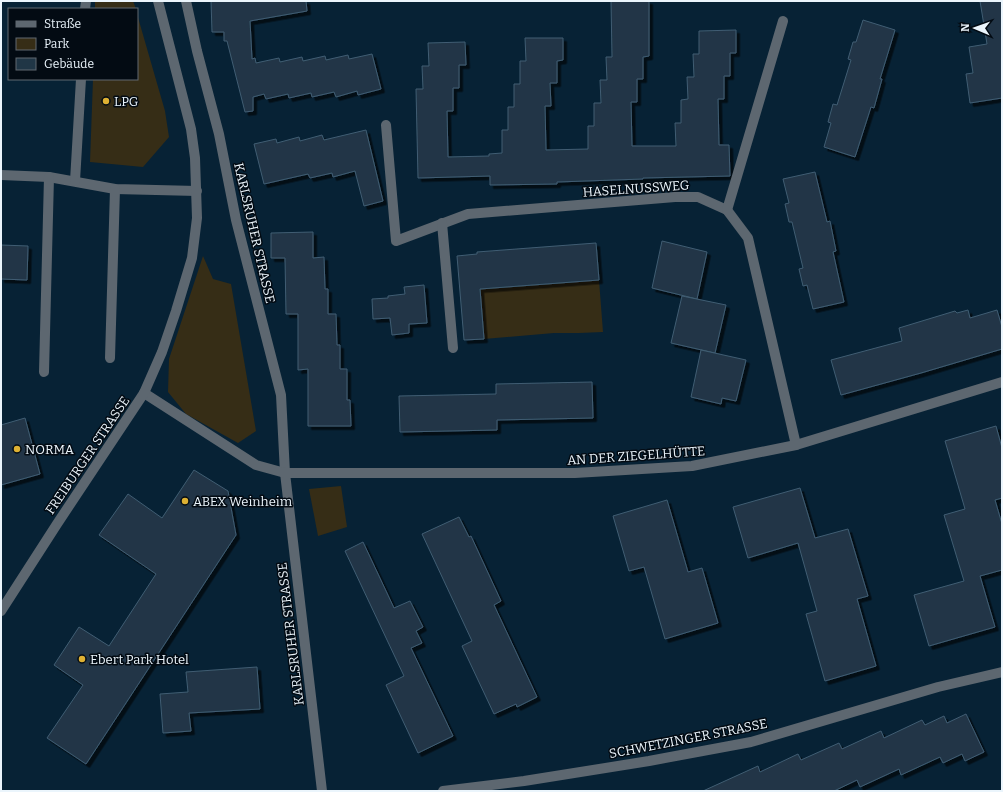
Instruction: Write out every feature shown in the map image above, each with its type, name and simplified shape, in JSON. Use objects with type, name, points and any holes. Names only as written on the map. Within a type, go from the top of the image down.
[{"type":"street","name":"FREIBURGER STRASSE","points":[[1,611],[61,517],[144,393],[162,352],[192,258],[197,218],[195,158],[191,129],[158,1]]},
{"type":"street","name":"KARLSRUHER STRASSE","points":[[186,1],[197,51],[219,134],[236,220],[281,395],[285,473],[322,791]]},
{"type":"street","points":[[727,210],[783,21]]},
{"type":"street","points":[[75,181],[81,80]]},
{"type":"street","name":"HASELNUSSWEG","points":[[386,125],[396,241],[468,214],[675,197],[698,197],[727,210],[748,238],[796,445]]},
{"type":"street","points":[[1,175],[49,177],[115,189],[197,191]]},
{"type":"street","points":[[44,372],[49,177]]},
{"type":"street","points":[[110,358],[115,189]]},
{"type":"street","points":[[442,224],[453,348]]},
{"type":"street","name":"AN DER ZIEGELHÜTTE","points":[[285,473],[575,473],[692,466],[796,445],[1002,382]]},
{"type":"street","points":[[144,393],[256,465],[285,473]]},
{"type":"street","name":"SCHWETZINGER STRASSE","points":[[443,791],[524,781],[649,761],[751,742],[938,687],[1002,672]]},
{"type":"green space","points":[[95,1],[133,1],[136,8],[95,8]]},
{"type":"green space","points":[[138,17],[165,111],[169,137],[143,167],[90,162],[93,80],[138,80]]},
{"type":"green space","points":[[203,256],[213,279],[231,284],[256,431],[238,443],[186,414],[168,392],[169,359]]},
{"type":"green space","points":[[599,280],[603,332],[554,333],[484,339],[480,289]]},
{"type":"green space","points":[[341,486],[347,527],[318,536],[309,489]]},
{"type":"building","points":[[211,1],[306,1],[307,11],[250,21],[252,59],[255,58],[256,63],[279,58],[280,62],[302,57],[303,61],[325,56],[326,60],[348,55],[349,59],[372,54],[381,89],[358,95],[357,91],[336,97],[334,92],[312,97],[311,93],[289,98],[288,94],[266,99],[264,94],[253,97],[253,111],[245,112],[227,41],[224,41],[224,32],[212,32]]},
{"type":"building","points":[[611,1],[649,1],[649,56],[643,57],[643,79],[637,79],[637,102],[631,102],[632,146],[676,146],[675,123],[681,123],[681,100],[688,99],[687,77],[694,77],[693,54],[699,54],[699,31],[736,30],[736,53],[730,53],[730,76],[724,76],[724,99],[718,99],[719,145],[729,145],[730,176],[643,178],[557,182],[557,184],[490,185],[490,176],[418,178],[416,89],[423,89],[422,66],[429,66],[428,43],[465,42],[466,65],[459,65],[459,88],[453,88],[453,111],[447,111],[448,157],[489,156],[489,154],[502,153],[502,130],[508,130],[508,107],[514,107],[514,84],[520,84],[520,61],[526,61],[525,38],[563,38],[563,60],[557,61],[557,83],[550,83],[551,106],[545,106],[546,150],[588,149],[588,126],[594,126],[594,103],[601,103],[600,80],[607,80],[606,57],[612,57]]},
{"type":"building","points":[[980,1],[1002,1],[1002,98],[970,103],[966,74],[973,73],[969,47],[987,44]]},
{"type":"building","points":[[863,20],[895,30],[880,79],[882,79],[874,108],[871,107],[855,157],[824,147],[831,123],[828,122],[833,104],[837,105],[851,60],[848,59],[853,42],[856,42]]},
{"type":"building","points":[[366,130],[383,201],[364,206],[355,171],[333,177],[332,173],[310,178],[308,174],[264,184],[254,144],[276,139],[277,143],[299,137],[300,141],[322,135],[324,140]]},
{"type":"building","points":[[815,172],[827,222],[830,221],[836,251],[833,252],[844,302],[813,309],[807,285],[803,286],[799,269],[803,268],[792,222],[789,222],[785,204],[789,203],[783,179]]},
{"type":"building","points":[[313,232],[313,258],[324,257],[325,289],[328,289],[328,314],[336,314],[337,345],[340,345],[340,369],[347,369],[347,400],[350,400],[351,426],[308,426],[308,369],[298,370],[298,314],[286,314],[285,258],[271,258],[271,233]]},
{"type":"building","points":[[662,241],[707,252],[697,299],[652,288]]},
{"type":"building","points":[[596,243],[599,280],[480,289],[484,339],[464,340],[457,256],[477,254],[477,252]]},
{"type":"building","points":[[1,245],[28,246],[27,280],[1,279]]},
{"type":"building","points":[[424,285],[427,323],[409,324],[409,333],[392,335],[390,318],[373,319],[372,299],[388,298],[388,296],[405,294],[404,287]]},
{"type":"building","points":[[682,296],[726,305],[715,353],[671,343]]},
{"type":"building","points":[[968,310],[970,318],[997,310],[1002,327],[1002,349],[841,395],[831,360],[902,341],[899,328],[955,311],[957,313]]},
{"type":"building","points":[[701,350],[746,360],[736,401],[722,398],[721,404],[691,397]]},
{"type":"building","points":[[592,382],[593,418],[497,420],[497,430],[400,432],[399,396],[496,394],[496,384]]},
{"type":"building","name":"NORMA","points":[[25,418],[40,474],[1,485],[1,425]]},
{"type":"building","points":[[996,426],[1002,448],[1002,498],[995,500],[1002,524],[1002,570],[980,576],[995,627],[929,646],[914,595],[964,581],[944,515],[965,509],[945,441]]},
{"type":"building","points":[[194,470],[228,491],[236,535],[86,764],[47,738],[83,685],[54,665],[79,627],[109,646],[156,574],[99,535],[128,494],[162,518]]},
{"type":"building","points":[[800,488],[815,538],[848,529],[868,596],[857,599],[876,666],[825,681],[806,614],[817,611],[798,543],[748,558],[733,507]]},
{"type":"building","points":[[667,500],[688,572],[702,568],[718,623],[665,639],[644,567],[629,571],[613,516]]},
{"type":"building","points":[[459,517],[469,537],[471,536],[501,601],[494,605],[537,697],[517,707],[516,704],[494,714],[462,646],[472,641],[422,534]]},
{"type":"building","points":[[363,542],[394,608],[410,601],[423,627],[416,631],[422,643],[411,648],[453,736],[418,753],[386,685],[404,676],[345,551]]},
{"type":"building","points":[[257,667],[260,709],[189,713],[191,731],[163,733],[160,694],[188,692],[186,672]]},
{"type":"building","points":[[966,714],[984,752],[965,761],[962,754],[943,763],[940,757],[901,775],[899,769],[860,787],[857,780],[834,791],[703,791],[758,766],[760,772],[798,754],[801,760],[839,743],[842,749],[881,731],[884,738],[922,720],[925,725],[944,716],[947,723]]},
{"type":"place","name":"LPG","points":[[106,101]]},
{"type":"place","name":"NORMA","points":[[17,449]]},
{"type":"place","name":"ABEX Weinheim","points":[[185,501]]},
{"type":"place","name":"Ebert Park Hotel","points":[[82,659]]}]
